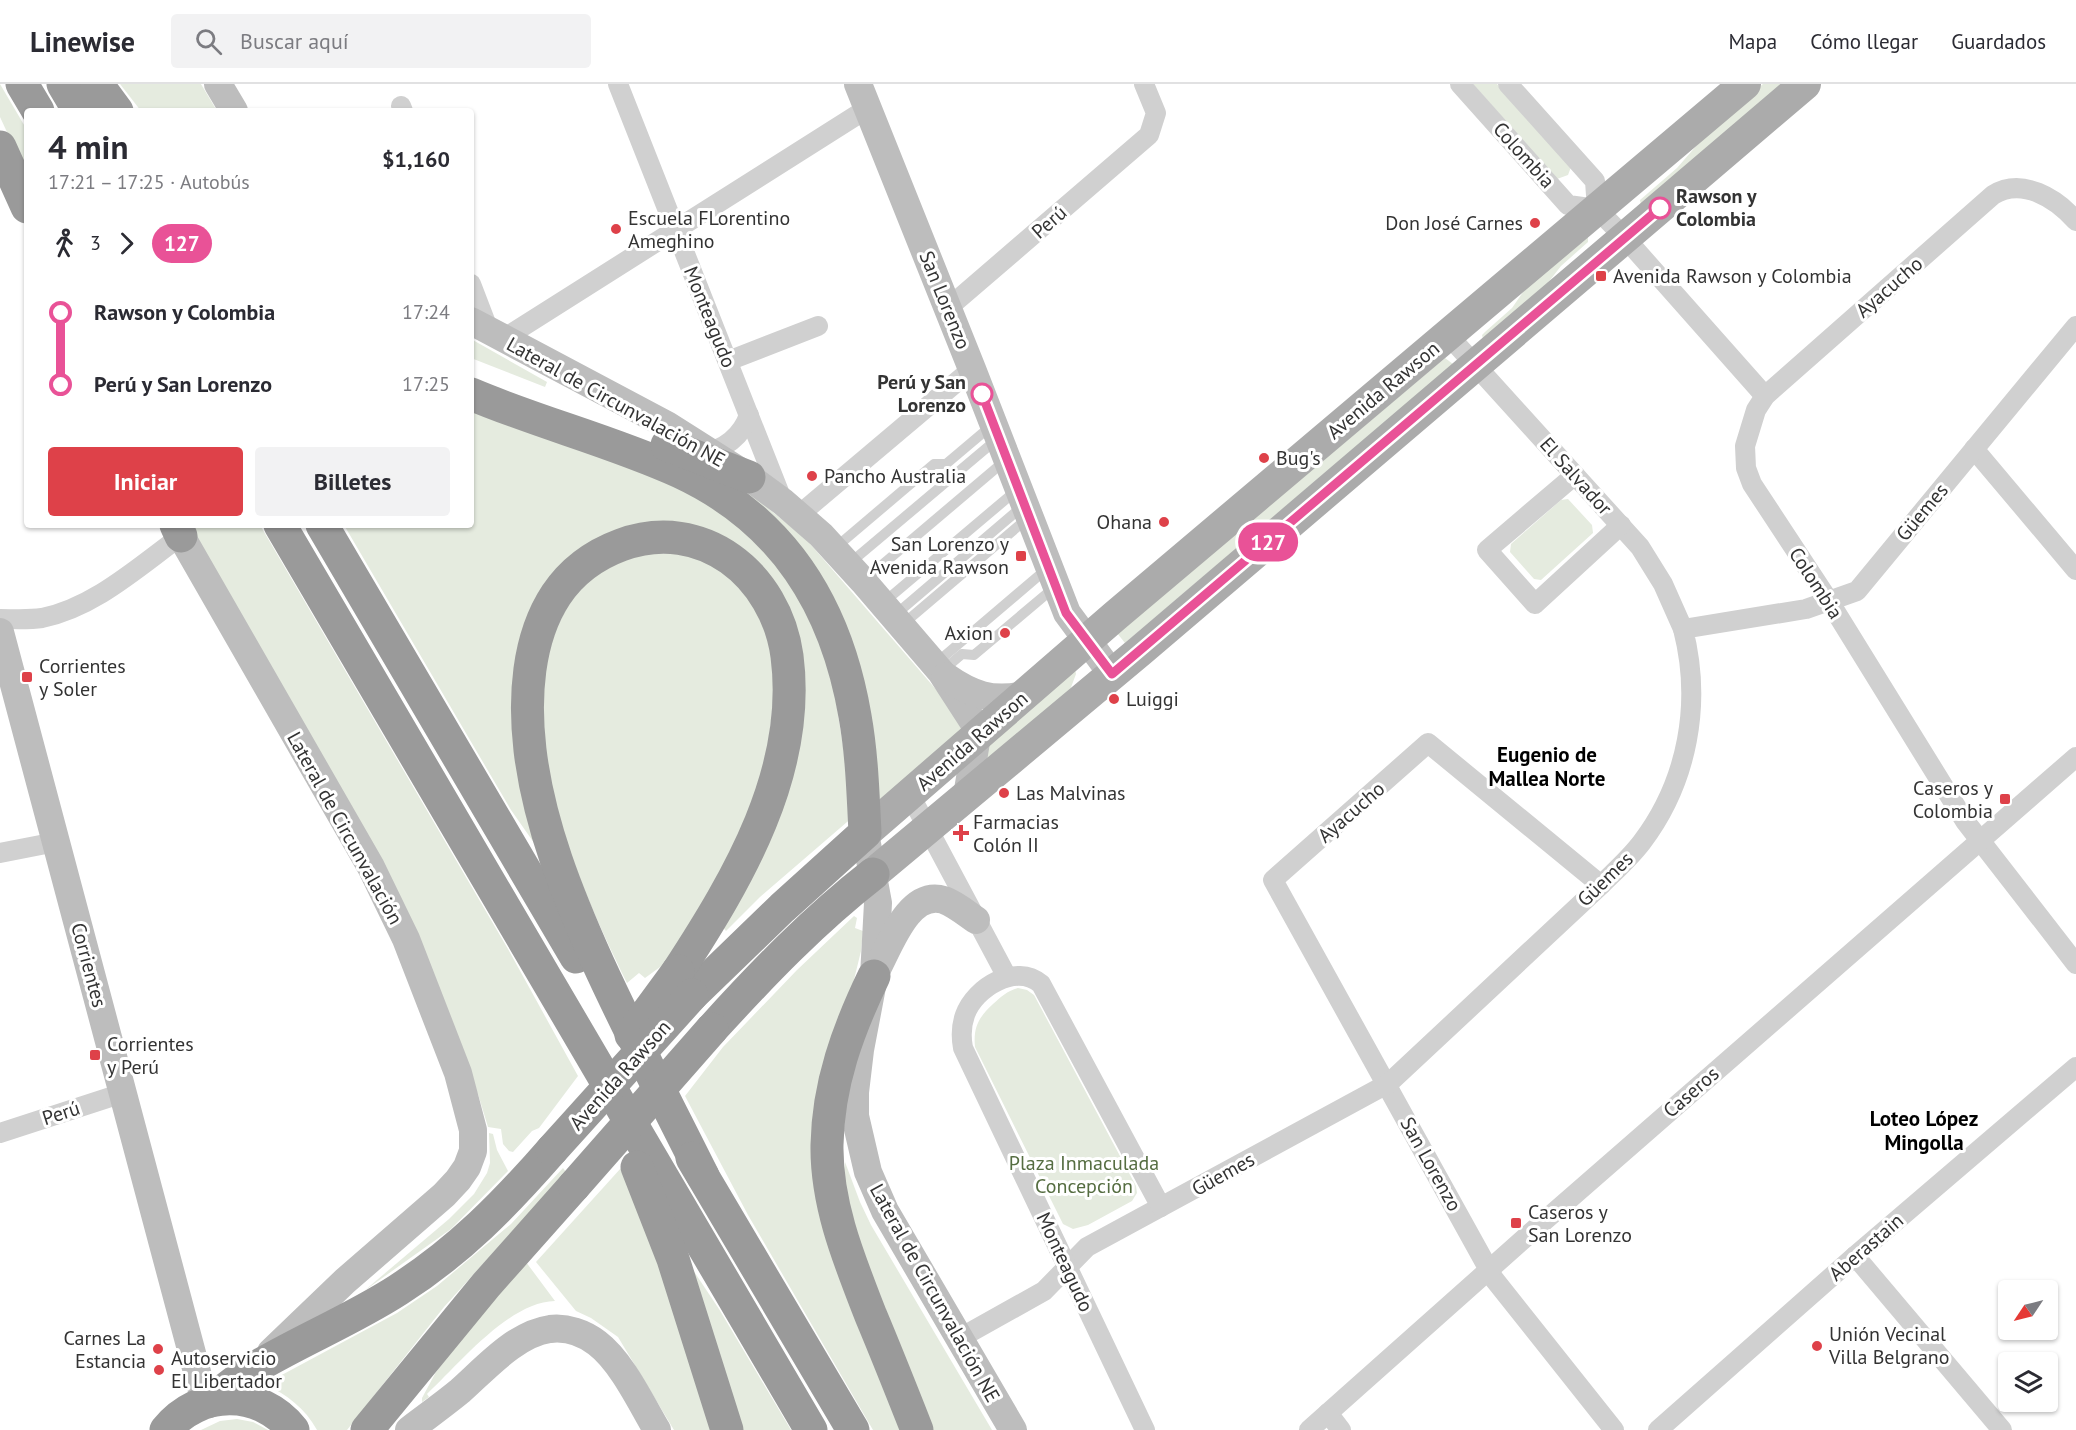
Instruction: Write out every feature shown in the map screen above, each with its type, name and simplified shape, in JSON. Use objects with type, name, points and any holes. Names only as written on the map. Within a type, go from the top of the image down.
[{"type":"highway","points":[[22,84],[36,108]]},
{"type":"highway","points":[[63,84],[77,108]]},
{"type":"highway","points":[[97,84],[115,108]]},
{"type":"highway","points":[[0,147],[24,200]]},
{"type":"highway","points":[[474,375],[701,453],[749,477]]},
{"type":"highway","points":[[474,395],[649,460],[698,481],[739,508],[787,552],[808,583],[826,617],[851,693],[861,758],[865,834]]},
{"type":"highway","points":[[282,528],[811,1430]]},
{"type":"highway","points":[[324,528],[853,1430]]},
{"type":"highway","points":[[685,983],[711,920],[733,882],[768,804],[785,734],[788,672],[783,640],[774,614],[762,590],[741,567],[720,552],[699,542],[682,538],[648,538],[628,542],[594,557],[580,567],[555,596],[538,631],[530,671],[528,705],[530,748],[540,799],[567,890],[620,1012],[703,1176]]},
{"type":"highway","name":"Avenida Rawson","points":[[168,1427],[187,1410],[207,1401],[256,1367],[374,1305],[423,1273],[465,1240],[498,1211],[559,1142],[685,983],[782,908],[865,834]]},
{"type":"highway","name":"Avenida Rawson","points":[[367,1430],[486,1285],[712,1029],[816,922],[873,874]]},
{"type":"highway","points":[[874,976],[855,1015],[832,1093],[827,1148],[830,1185],[838,1224],[852,1268],[917,1430]]},
{"type":"highway","points":[[570,1021],[607,1098],[655,1211],[673,1259],[727,1430]]},
{"type":"highway","points":[[207,1401],[224,1398],[246,1399],[267,1407],[285,1420],[293,1430]]},
{"type":"main road","name":"Avenida Rawson","points":[[865,834],[1087,640],[1746,84]]},
{"type":"main road","name":"Avenida Rawson","points":[[873,874],[1112,674],[1805,84]]},
{"type":"street","points":[[218,84],[232,108]]},
{"type":"street","name":"Monteagudo","points":[[618,84],[749,416],[791,508]]},
{"type":"street","name":"Perú","points":[[948,308],[1149,135],[1156,112],[1144,84]]},
{"type":"street","name":"Colombia","points":[[1460,84],[1568,205],[1597,210],[1595,181],[1508,84]]},
{"type":"street","points":[[474,292],[488,330],[676,230],[863,96]]},
{"type":"street","name":"San Lorenzo","points":[[863,96],[1066,613],[1112,674]]},
{"type":"street","name":"Ayacucho","points":[[1765,396],[2000,191],[2028,189],[2047,197],[2076,221]]},
{"type":"street","points":[[1597,210],[1625,238],[1765,396]]},
{"type":"street","points":[[728,361],[818,326]]},
{"type":"street","name":"Güemes","points":[[960,1338],[1044,1291],[1087,1247],[1387,1084],[1601,885],[1631,855],[1650,830],[1669,798],[1682,763],[1690,723],[1692,690],[1683,629],[1806,609],[1857,591],[2076,326]]},
{"type":"street","name":"Lateral de Circunvalación NE","points":[[488,330],[657,420],[701,453]]},
{"type":"street","name":"El Salvador","points":[[1448,335],[1640,547],[1671,599],[1683,629]]},
{"type":"street","points":[[791,508],[972,369]]},
{"type":"street","name":"Colombia","points":[[1765,396],[1756,410],[1744,457],[1747,471],[1767,508],[1829,601],[1965,821],[2076,964]]},
{"type":"street","points":[[701,453],[721,448],[734,439],[744,427],[749,416]]},
{"type":"street","points":[[1974,449],[2076,570]]},
{"type":"street","points":[[1575,475],[1487,550],[1535,604],[1621,525]]},
{"type":"street","points":[[749,477],[791,508],[849,564],[938,668],[974,723],[977,736],[967,796]]},
{"type":"street","points":[[0,619],[38,619],[82,605],[104,592],[179,530]]},
{"type":"street","name":"Lateral de Circunvalación","points":[[179,530],[390,903],[458,1073],[473,1130],[473,1151],[458,1180],[405,1230],[345,1281],[256,1367]]},
{"type":"street","name":"Corrientes","points":[[0,632],[207,1401]]},
{"type":"street","points":[[938,668],[963,688],[979,695],[1007,698],[1024,695]]},
{"type":"street","name":"Ayacucho","points":[[1274,880],[1428,743],[1601,885]]},
{"type":"street","name":"Caseros","points":[[1309,1430],[2076,757]]},
{"type":"street","points":[[910,795],[1007,977],[1027,976],[1041,984],[1161,1207]]},
{"type":"street","name":"Lateral de Circunvalación NE","points":[[865,834],[878,903],[874,976],[860,1050],[855,1092],[855,1116],[861,1148],[872,1182],[885,1211],[1013,1430]]},
{"type":"street","points":[[0,853],[56,842]]},
{"type":"street","name":"San Lorenzo","points":[[1274,880],[1489,1270],[1614,1430]]},
{"type":"street","points":[[874,976],[904,919],[920,902],[931,899],[942,900],[956,906],[976,920]]},
{"type":"street","name":"Monteagudo","points":[[1007,977],[988,987],[970,1004],[962,1027],[963,1048],[1145,1430]]},
{"type":"street","name":"Aberastain","points":[[1658,1430],[1855,1256],[2076,1067]]},
{"type":"street","name":"Perú","points":[[0,1133],[123,1093]]},
{"type":"street","points":[[1855,1256],[2002,1430]]},
{"type":"street","points":[[409,1430],[505,1352],[535,1334],[552,1329],[574,1331],[598,1343],[616,1362],[657,1430]]},
{"type":"street","points":[[1328,1413],[1341,1430]]},
{"type":"lane","points":[[849,564],[1000,440]]},
{"type":"lane","points":[[849,564],[1000,440]]},
{"type":"lane","points":[[849,564],[934,464],[946,464],[1000,440]]},
{"type":"lane","points":[[892,615],[1024,503]]},
{"type":"lane","points":[[892,615],[1024,503]]},
{"type":"lane","points":[[938,668],[962,654],[975,655],[1053,576]]},
{"type":"lane","points":[[938,668],[1053,576]]},
{"type":"green space","points":[[0,84],[24,125],[24,169],[0,117]]},
{"type":"green space","points":[[120,84],[201,84],[215,108],[139,108]]},
{"type":"green space","points":[[1473,84],[1497,84],[1571,167],[1568,175],[1557,179]]},
{"type":"green space","points":[[1763,84],[1788,84],[1641,206],[1640,200],[1677,168],[1711,129]]},
{"type":"green space","points":[[1588,235],[1588,242],[1561,266],[1540,293],[1483,339],[1482,335],[1512,308],[1530,282]]},
{"type":"green space","points":[[474,341],[547,382],[545,387],[474,359]]},
{"type":"green space","points":[[1445,358],[1453,364],[1125,643],[1117,633]]},
{"type":"green space","points":[[474,405],[655,472],[756,532],[826,638],[854,816],[760,897],[726,931],[719,923],[753,862],[791,625],[672,527],[537,613],[546,860],[511,810],[346,528],[474,528]]},
{"type":"green space","points":[[706,468],[758,500],[806,539],[965,723],[966,725],[881,803],[798,551]]},
{"type":"green space","points":[[1568,499],[1592,525],[1593,533],[1541,580],[1534,579],[1510,552],[1511,544],[1561,500]]},
{"type":"green space","points":[[191,528],[262,528],[508,949],[578,1076],[539,1128],[532,1131],[513,1152],[503,1144],[501,1129],[488,1127],[478,1094]]},
{"type":"green space","points":[[633,553],[689,554],[724,569],[762,614],[776,676],[766,764],[732,853],[671,959],[645,978],[639,973],[627,983],[587,895],[568,846],[553,796],[544,745],[542,695],[550,647],[580,586],[592,576]]},
{"type":"green space","points":[[1075,669],[1076,674],[1070,690],[985,767],[986,745]]},
{"type":"green space","points":[[854,916],[857,918],[855,928],[863,931],[861,951],[820,1119],[909,1430],[873,1430],[748,1215],[685,1096],[723,1047],[797,970]]},
{"type":"green space","name":"Plaza Inmaculada Concepción","points":[[1018,988],[1034,995],[1136,1186],[1137,1193],[1132,1201],[1088,1225],[1073,1229],[1063,1224],[975,1047],[976,1028],[984,1013],[1005,994]]},
{"type":"green space","points":[[489,1133],[493,1134],[497,1150],[508,1171],[451,1229],[364,1291],[449,1219],[474,1194],[487,1173],[490,1163]]},
{"type":"green space","points":[[845,1162],[871,1225],[992,1430],[932,1430],[860,1251],[842,1186]]},
{"type":"green space","points":[[563,1168],[566,1172],[444,1307],[347,1430],[317,1430],[295,1403],[265,1384],[397,1313],[437,1286],[511,1224]]},
{"type":"green space","points":[[621,1168],[641,1210],[715,1430],[674,1430],[618,1337],[591,1318],[576,1311],[536,1262]]},
{"type":"green space","points":[[685,1258],[719,1309],[791,1430],[736,1430]]},
{"type":"green space","points":[[526,1262],[555,1301],[538,1304],[503,1323],[470,1351],[427,1394],[429,1397],[422,1402],[436,1372]]},
{"type":"green space","points":[[237,1419],[253,1422],[268,1430],[201,1430],[220,1421]]},
{"type":"bus line","name":"127","points":[[982,394],[1066,613],[1112,674],[1660,208]]},
{"type":"place","name":"Rawson y Colombia","points":[[1660,208]]},
{"type":"place","name":"Don José Carnes","points":[[1535,223]]},
{"type":"place","name":"Escuela FLorentino Ameghino","points":[[616,229]]},
{"type":"place","name":"Avenida Rawson y Colombia","points":[[1601,276]]},
{"type":"place","name":"Perú y San Lorenzo","points":[[982,394]]},
{"type":"place","name":"Bug's","points":[[1264,458]]},
{"type":"place","name":"Pancho Australia","points":[[812,476]]},
{"type":"place","name":"Ohana","points":[[1164,522]]},
{"type":"place","name":"San Lorenzo y Avenida Rawson","points":[[1021,556]]},
{"type":"place","name":"Axion","points":[[1005,633]]},
{"type":"place","name":"Corrientes y Soler","points":[[27,677]]},
{"type":"place","name":"Luiggi","points":[[1114,699]]},
{"type":"place","name":"Las Malvinas","points":[[1004,793]]},
{"type":"place","name":"Caseros y Colombia","points":[[2005,799]]},
{"type":"place","name":"Farmacias Colón II","points":[[961,833]]},
{"type":"place","name":"Corrientes y Perú","points":[[95,1055]]},
{"type":"place","name":"Caseros y San Lorenzo","points":[[1516,1223]]},
{"type":"place","name":"Unión Vecinal Villa Belgrano","points":[[1817,1346]]},
{"type":"place","name":"Carnes La Estancia","points":[[158,1349]]},
{"type":"place","name":"Autoservicio El Libertador","points":[[159,1370]]},
{"type":"district","name":"Eugenio de Mallea Norte","points":[[1547,767]]},
{"type":"district","name":"Loteo López Mingolla","points":[[1924,1131]]}]
